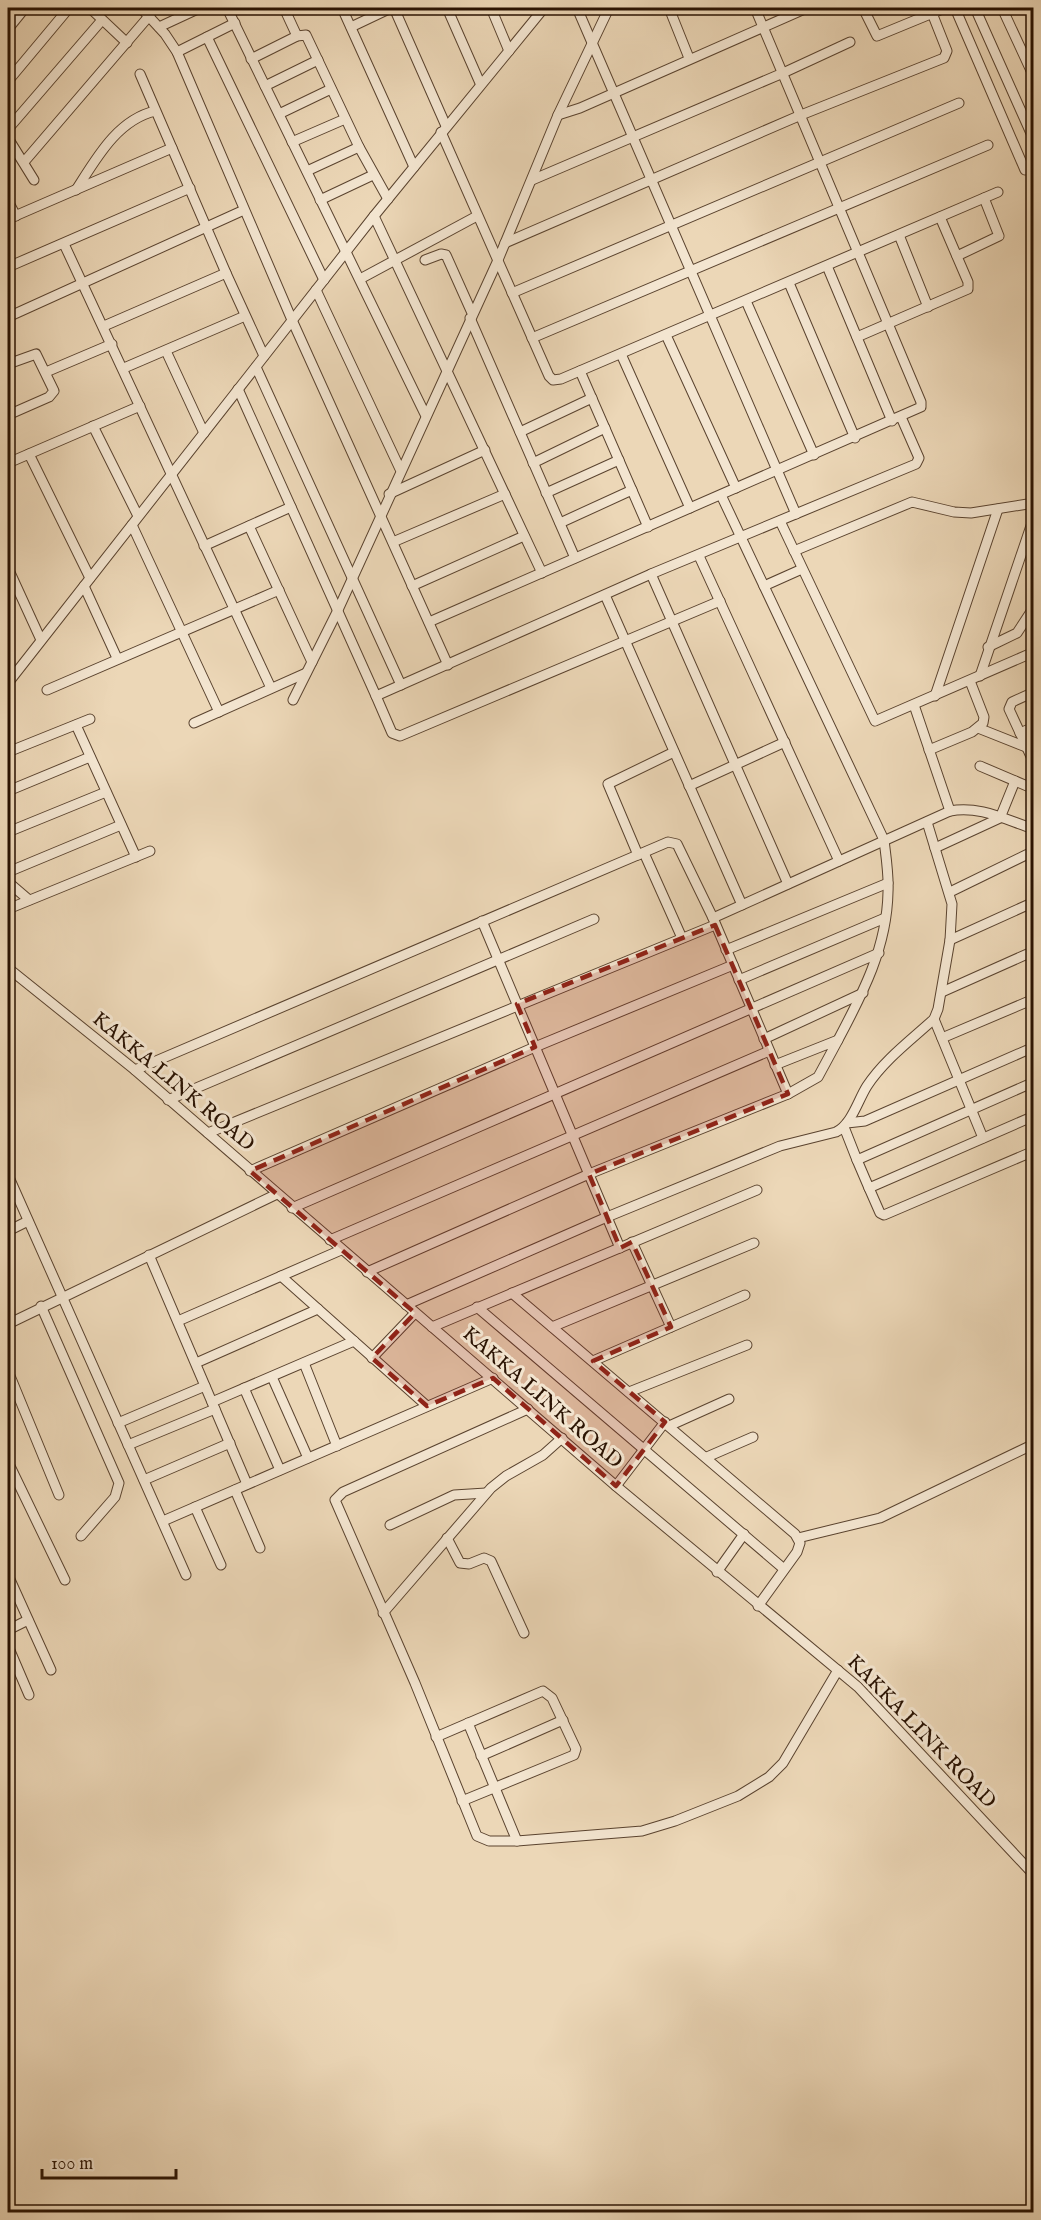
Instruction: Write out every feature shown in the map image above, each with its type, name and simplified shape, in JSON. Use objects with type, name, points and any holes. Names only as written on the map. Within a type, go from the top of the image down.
[{"type":"street","points":[[8,29],[25,8]]},
{"type":"street","points":[[8,81],[69,8]]},
{"type":"street","points":[[90,8],[127,43]]},
{"type":"street","points":[[141,8],[150,15],[177,52],[292,320],[448,665]]},
{"type":"street","points":[[159,27],[200,8]]},
{"type":"street","points":[[227,8],[425,414]]},
{"type":"street","points":[[284,8],[297,36]]},
{"type":"street","points":[[342,8],[414,167]]},
{"type":"street","points":[[351,27],[393,8],[444,129],[477,216],[551,379],[558,380],[621,354],[999,192]]},
{"type":"street","points":[[447,8],[480,83]]},
{"type":"street","points":[[491,8],[509,51]]},
{"type":"street","points":[[8,683],[374,216],[480,83],[509,51],[535,12],[544,8]]},
{"type":"street","points":[[577,8],[631,138],[672,226],[796,514]]},
{"type":"street","points":[[293,700],[338,610],[351,576],[425,414],[498,260],[558,115],[609,8]]},
{"type":"street","points":[[669,8],[689,58]]},
{"type":"street","points":[[429,622],[918,410],[921,402],[889,323],[755,8]]},
{"type":"street","points":[[558,115],[612,94],[689,58],[807,8]]},
{"type":"street","points":[[863,8],[877,36],[931,10],[945,8]]},
{"type":"street","points":[[955,8],[1025,170]]},
{"type":"street","points":[[975,8],[1034,140]]},
{"type":"street","points":[[1002,8],[1034,77]]},
{"type":"street","points":[[505,243],[652,182],[801,115],[944,58],[947,51],[931,10]]},
{"type":"street","points":[[24,162],[150,15]]},
{"type":"street","points":[[8,129],[102,20]]},
{"type":"street","points":[[177,52],[235,23]]},
{"type":"street","points":[[251,59],[297,36],[306,35],[345,119],[373,175],[388,199]]},
{"type":"street","points":[[207,37],[324,280]]},
{"type":"street","points":[[532,180],[850,42]]},
{"type":"street","points":[[266,86],[318,60]]},
{"type":"street","points":[[140,74],[264,356]]},
{"type":"street","points":[[279,114],[332,89]]},
{"type":"street","points":[[512,293],[959,103]]},
{"type":"street","points":[[76,190],[123,125],[133,117],[155,111]]},
{"type":"street","points":[[292,142],[345,119]]},
{"type":"street","points":[[8,138],[34,180]]},
{"type":"street","points":[[532,338],[988,145]]},
{"type":"street","points":[[306,171],[359,147]]},
{"type":"street","points":[[8,201],[12,218],[172,148]]},
{"type":"street","points":[[320,200],[373,175]]},
{"type":"street","points":[[8,267],[190,188]]},
{"type":"street","points":[[957,256],[999,236],[984,198]]},
{"type":"street","points":[[8,317],[244,210]]},
{"type":"street","points":[[374,216],[542,573]]},
{"type":"street","points":[[360,279],[477,216]]},
{"type":"street","points":[[857,337],[968,289],[968,282],[940,217]]},
{"type":"street","points":[[899,235],[928,307]]},
{"type":"street","points":[[64,244],[124,368],[171,475],[271,688]]},
{"type":"street","points":[[425,260],[441,254],[446,255],[575,558]]},
{"type":"street","points":[[376,696],[651,574],[916,464],[919,458],[857,337],[827,266]]},
{"type":"street","points":[[104,326],[226,273]]},
{"type":"street","points":[[789,283],[855,438]]},
{"type":"street","points":[[316,290],[400,469]]},
{"type":"street","points":[[746,301],[814,455]]},
{"type":"street","points":[[124,368],[245,316]]},
{"type":"street","points":[[666,335],[736,488]]},
{"type":"street","points":[[46,372],[112,344]]},
{"type":"street","points":[[166,351],[204,433]]},
{"type":"street","points":[[8,364],[34,354],[46,372],[53,393],[8,415]]},
{"type":"street","points":[[621,354],[690,508]]},
{"type":"street","points":[[256,367],[401,685]]},
{"type":"street","points":[[580,371],[648,527]]},
{"type":"street","points":[[238,389],[392,733],[400,736],[720,601]]},
{"type":"street","points":[[520,432],[592,398]]},
{"type":"street","points":[[8,463],[140,406]]},
{"type":"street","points":[[93,426],[138,516]]},
{"type":"street","points":[[533,463],[605,428]]},
{"type":"street","points":[[389,494],[485,450]]},
{"type":"street","points":[[29,454],[90,578]]},
{"type":"street","points":[[546,493],[619,460]]},
{"type":"street","points":[[560,523],[632,490]]},
{"type":"street","points":[[393,542],[505,494]]},
{"type":"street","points":[[367,1272],[589,1174],[788,1094],[818,1077],[863,993],[879,953],[885,918],[888,883],[884,840],[722,495]]},
{"type":"street","points":[[794,551],[912,502],[954,512],[971,513],[1034,503]]},
{"type":"street","points":[[204,546],[291,507]]},
{"type":"street","points":[[935,696],[998,509]]},
{"type":"street","points":[[980,676],[1034,517]]},
{"type":"street","points":[[780,521],[872,718],[879,720],[1034,652]]},
{"type":"street","points":[[132,525],[219,712]]},
{"type":"street","points":[[249,526],[312,662]]},
{"type":"street","points":[[412,586],[524,536]]},
{"type":"street","points":[[699,556],[839,861]]},
{"type":"street","points":[[8,568],[41,640]]},
{"type":"street","points":[[764,586],[802,569]]},
{"type":"street","points":[[651,574],[788,884]]},
{"type":"street","points":[[84,586],[117,658]]},
{"type":"street","points":[[46,690],[279,590]]},
{"type":"street","points":[[605,595],[742,905]]},
{"type":"street","points":[[988,647],[1017,633],[1034,607]]},
{"type":"street","points":[[194,723],[306,673]]},
{"type":"street","points":[[929,750],[978,728],[984,717],[970,681]]},
{"type":"street","points":[[1033,763],[1009,705],[1034,692]]},
{"type":"street","points":[[914,705],[950,811]]},
{"type":"street","points":[[8,753],[90,719]]},
{"type":"street","points":[[76,725],[136,857]]},
{"type":"street","points":[[1020,733],[1034,727]]},
{"type":"street","points":[[978,728],[1026,747]]},
{"type":"street","points":[[689,786],[785,742]]},
{"type":"street","points":[[674,752],[608,784],[682,938]]},
{"type":"street","points":[[8,791],[90,757]]},
{"type":"street","points":[[980,766],[1034,789]]},
{"type":"street","points":[[936,848],[1000,818],[1015,781]]},
{"type":"street","points":[[8,832],[106,792]]},
{"type":"street","points":[[208,1133],[682,938],[742,905],[950,811],[971,809],[1034,829]]},
{"type":"street","points":[[927,822],[950,892],[952,912],[942,992],[934,1019],[882,1066],[868,1084],[846,1125],[856,1160],[880,1213],[884,1215],[1034,1150]]},
{"type":"street","points":[[8,872],[121,825]]},
{"type":"street","points":[[135,1070],[668,842],[677,844],[714,921],[788,1094]]},
{"type":"street","points":[[950,892],[1034,850]]},
{"type":"street","points":[[8,909],[150,852]]},
{"type":"street","points":[[8,882],[29,900]]},
{"type":"street","points":[[726,950],[888,883]]},
{"type":"street","points":[[950,940],[1034,902]]},
{"type":"street","points":[[739,980],[885,918]]},
{"type":"street","points":[[168,1100],[594,919]]},
{"type":"street","points":[[482,921],[620,1248]]},
{"type":"street","points":[[942,992],[1034,951]]},
{"type":"street","points":[[292,1208],[879,953]]},
{"type":"street","points":[[250,1171],[535,1047],[733,965]]},
{"type":"street","name":"KAKKA LINK ROAD","points":[[8,968],[135,1070],[616,1486],[838,1670],[871,1701],[1034,1875]]},
{"type":"street","points":[[764,1039],[863,993]]},
{"type":"street","points":[[942,1038],[1034,999]]},
{"type":"street","points":[[934,1019],[957,1080],[983,1138]]},
{"type":"street","points":[[775,1065],[838,1040]]},
{"type":"street","points":[[406,1305],[607,1217],[780,1146],[836,1132],[846,1125],[864,1121],[1034,1047]]},
{"type":"street","points":[[330,1240],[769,1051]]},
{"type":"street","points":[[856,1160],[1034,1082]]},
{"type":"street","points":[[869,1188],[1034,1116]]},
{"type":"street","points":[[8,1177],[186,1575]]},
{"type":"street","points":[[432,1327],[757,1190]]},
{"type":"street","points":[[9,1325],[61,1296],[278,1194]]},
{"type":"street","points":[[8,1231],[28,1221]]},
{"type":"street","points":[[632,1242],[671,1327]]},
{"type":"street","points":[[552,1327],[754,1243]]},
{"type":"street","points":[[178,1321],[341,1250]]},
{"type":"street","points":[[149,1254],[248,1484]]},
{"type":"street","points":[[281,1276],[427,1406]]},
{"type":"street","points":[[512,1293],[782,1521],[798,1538],[797,1552],[759,1606]]},
{"type":"street","points":[[593,1361],[745,1294]]},
{"type":"street","points":[[41,1306],[119,1483],[115,1497],[81,1536]]},
{"type":"street","points":[[477,1307],[784,1569]]},
{"type":"street","points":[[196,1363],[318,1309]]},
{"type":"street","points":[[372,1358],[415,1312]]},
{"type":"street","points":[[129,1445],[214,1405],[244,1388],[354,1341]]},
{"type":"street","points":[[629,1392],[747,1344]]},
{"type":"street","points":[[304,1363],[337,1446]]},
{"type":"street","points":[[9,1377],[59,1495]]},
{"type":"street","points":[[272,1377],[308,1458]]},
{"type":"street","points":[[162,1521],[493,1378]]},
{"type":"street","points":[[118,1423],[206,1386]]},
{"type":"street","points":[[244,1388],[280,1470]]},
{"type":"street","points":[[616,1486],[667,1424],[729,1400]]},
{"type":"street","points":[[528,1409],[336,1497],[339,1516],[383,1613],[477,1836],[489,1840],[517,1841],[650,1830],[738,1796],[769,1777],[783,1763],[838,1670]]},
{"type":"street","points":[[706,1457],[753,1437]]},
{"type":"street","points":[[383,1613],[486,1493],[499,1481],[535,1460],[562,1438]]},
{"type":"street","points":[[144,1480],[230,1443]]},
{"type":"street","points":[[798,1538],[880,1518],[1034,1444]]},
{"type":"street","points":[[8,1462],[65,1580]]},
{"type":"street","points":[[235,1490],[260,1548]]},
{"type":"street","points":[[390,1525],[454,1495],[486,1493]]},
{"type":"street","points":[[195,1507],[221,1565]]},
{"type":"street","points":[[717,1572],[744,1534]]},
{"type":"street","points":[[447,1538],[460,1563],[469,1563],[484,1558],[491,1561],[524,1634]]},
{"type":"street","points":[[8,1575],[51,1670]]},
{"type":"street","points":[[8,1630],[28,1620]]},
{"type":"street","points":[[8,1646],[29,1695]]},
{"type":"street","points":[[436,1737],[543,1691],[551,1696],[576,1749],[575,1754],[462,1801]]},
{"type":"street","points":[[481,1756],[563,1720]]},
{"type":"street","points":[[468,1723],[517,1841]]},
{"type":"highlighted area","points":[[715,925],[788,1094],[589,1174],[620,1248],[632,1242],[671,1327],[593,1361],[665,1422],[616,1486],[493,1378],[427,1406],[372,1358],[415,1313],[250,1171],[535,1047],[517,1004]]}]
